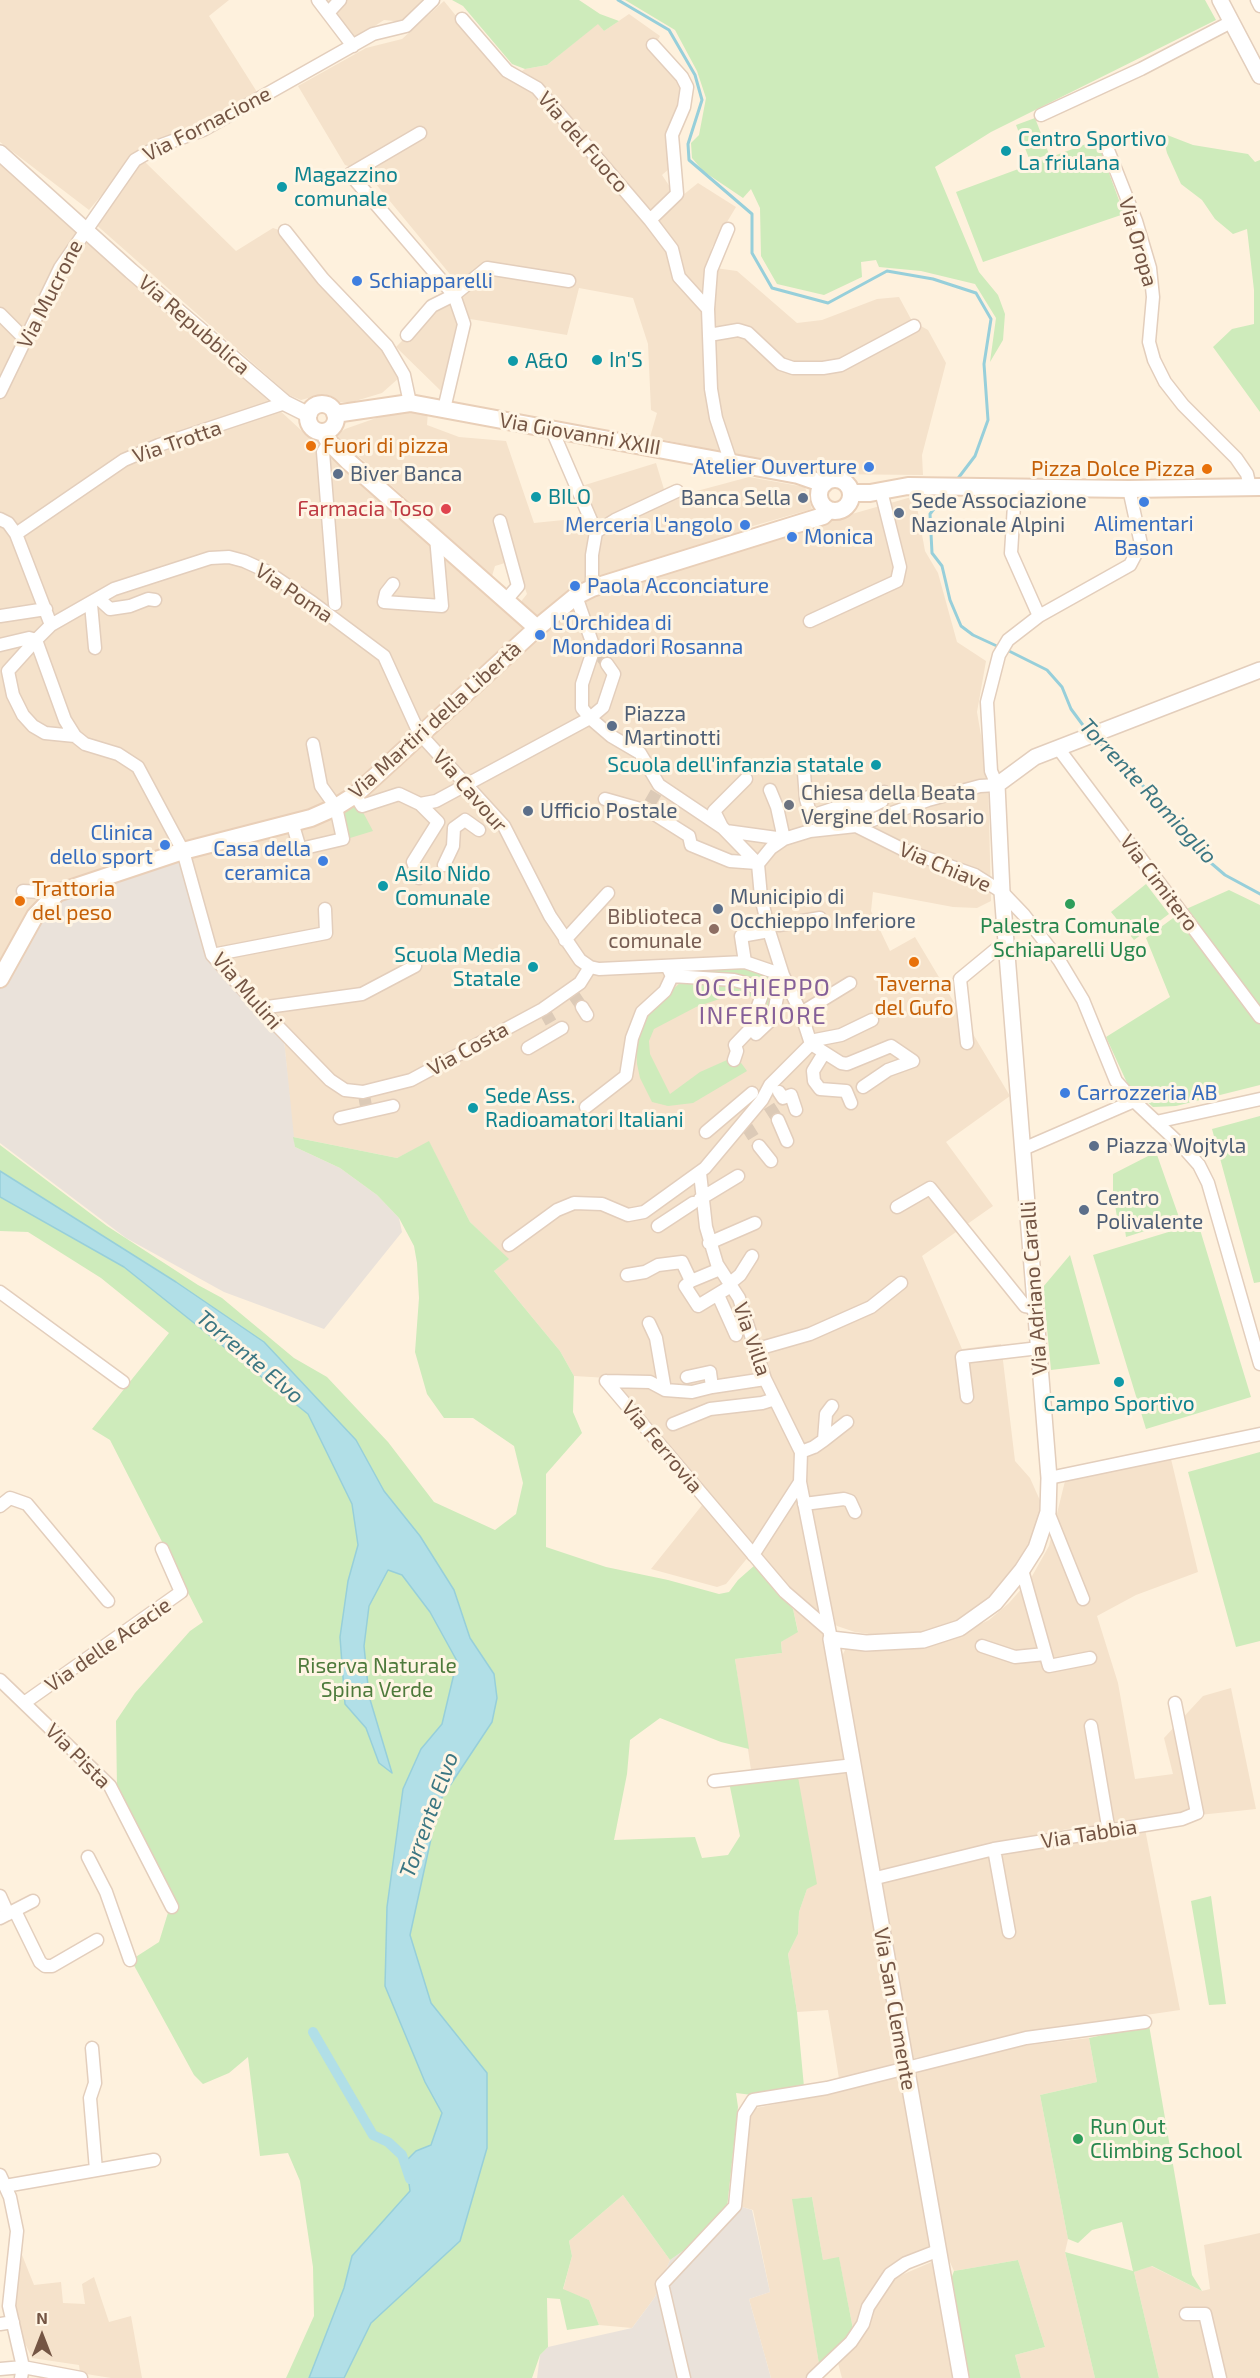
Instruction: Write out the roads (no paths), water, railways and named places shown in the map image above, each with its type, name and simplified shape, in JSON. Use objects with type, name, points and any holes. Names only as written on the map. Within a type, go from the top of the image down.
[{"type":"main road","name":"Via Giovanni XXIII","points":[[335,414],[410,403],[798,475],[824,484]]},
{"type":"main road","points":[[326,437],[333,426],[335,414],[330,407],[322,405],[313,408],[309,415],[312,427],[326,437],[537,628]]},
{"type":"main road","points":[[829,510],[819,498],[824,484],[838,480],[846,484],[851,494],[908,486],[1128,489],[1255,487]]},
{"type":"main road","name":"Via Martiri della Libertà","points":[[0,979],[35,916],[57,893],[183,851],[322,814],[355,795],[419,733],[576,596],[592,588],[823,516],[829,510],[842,509],[849,503],[851,494]]},
{"type":"street","points":[[318,0],[353,46]]},
{"type":"street","points":[[328,13],[340,0]]},
{"type":"street","name":"Via Fornacione","points":[[85,229],[135,160],[159,146],[203,130],[372,34],[406,26],[433,0]]},
{"type":"street","points":[[1220,0],[1231,22],[1256,60],[1260,76]]},
{"type":"street","points":[[1257,0],[1260,6]]},
{"type":"street","name":"Via del Fuoco","points":[[462,19],[507,71],[537,88],[650,220],[672,249],[679,277],[708,309]]},
{"type":"street","points":[[1041,115],[1141,69],[1231,22]]},
{"type":"street","points":[[650,220],[676,194],[670,145],[687,87],[682,76],[653,45]]},
{"type":"street","points":[[420,133],[350,174],[454,295],[464,324],[444,409]]},
{"type":"street","name":"Via Oropa","points":[[1106,145],[1136,221],[1150,268],[1153,297],[1149,342],[1154,360],[1165,382],[1183,405],[1236,458],[1255,487]]},
{"type":"street","name":"Via Repubblica","points":[[0,153],[285,404],[309,415]]},
{"type":"street","name":"Via Mucrone","points":[[0,392],[60,268],[85,229]]},
{"type":"street","points":[[728,229],[711,270],[708,309],[711,388],[716,418],[731,463]]},
{"type":"street","points":[[285,231],[323,279],[387,346],[404,375],[410,403]]},
{"type":"street","points":[[407,335],[432,306],[454,295],[487,268],[569,282]]},
{"type":"street","points":[[0,314],[26,340]]},
{"type":"street","points":[[709,335],[738,330],[748,333],[781,364],[793,368],[823,368],[841,365],[914,326]]},
{"type":"street","name":"Via Trotta","points":[[16,534],[124,460],[285,404]]},
{"type":"street","points":[[552,430],[596,532],[592,555],[592,588]]},
{"type":"street","points":[[326,437],[323,452],[335,604]]},
{"type":"street","points":[[997,785],[992,771],[987,702],[999,655],[1008,640],[1039,616],[1130,565],[1141,544],[1128,489]]},
{"type":"street","points":[[596,532],[609,522],[677,491]]},
{"type":"street","points":[[810,621],[897,581],[900,567],[881,491]]},
{"type":"street","points":[[1014,505],[1011,553],[1039,616]]},
{"type":"street","points":[[0,519],[8,523],[16,534],[51,626]]},
{"type":"street","points":[[500,521],[518,586],[506,600]]},
{"type":"street","points":[[393,584],[386,593],[384,602],[442,606],[436,537]]},
{"type":"street","name":"Via Poma","points":[[75,736],[45,733],[33,726],[23,715],[13,695],[8,671],[51,626],[114,589],[210,558],[229,557],[266,571],[376,647],[384,656],[419,733]]},
{"type":"street","points":[[420,804],[436,801],[466,786],[590,718],[603,707],[614,674],[600,655],[576,596]]},
{"type":"street","points":[[95,648],[95,601],[110,609],[130,606],[148,599],[154,600]]},
{"type":"street","points":[[0,616],[46,609]]},
{"type":"street","points":[[0,645],[29,638],[36,640],[65,720],[75,736]]},
{"type":"street","points":[[600,655],[580,695],[582,708],[611,736],[640,753],[658,788],[725,829],[783,839],[842,826],[856,826],[928,800],[980,786],[997,785],[1035,757],[1260,670]]},
{"type":"street","name":"Via Cavour","points":[[419,733],[504,826],[550,916],[565,940],[590,967]]},
{"type":"street","name":"Via Mulini","points":[[75,736],[85,744],[118,754],[138,767],[183,851],[212,955],[330,1080],[365,1101]]},
{"type":"street","points":[[292,822],[300,849],[343,839],[336,807],[318,788],[313,744]]},
{"type":"street","name":"Via Cimitero","points":[[1058,748],[1260,1017]]},
{"type":"street","points":[[804,773],[806,799],[811,816],[884,792],[882,801],[846,818],[842,826]]},
{"type":"street","points":[[746,779],[714,811],[725,829],[758,864],[761,897],[772,927],[783,975],[801,1013],[810,1042],[824,1053],[847,1064],[891,1046],[913,1061],[888,1070],[863,1087]]},
{"type":"street","name":"Via Adriano Caralli","points":[[830,1634],[866,1643],[923,1640],[960,1628],[995,1603],[1022,1570],[1036,1548],[1048,1512],[1048,1478],[1039,1348],[1002,892],[997,785]]},
{"type":"street","points":[[770,790],[777,807],[783,839]]},
{"type":"street","points":[[355,795],[362,806],[399,794],[420,804],[438,822],[413,862],[419,878]]},
{"type":"street","points":[[605,799],[647,806],[689,836],[691,845],[730,861],[758,864]]},
{"type":"street","points":[[444,865],[453,846],[448,826],[465,820],[479,830]]},
{"type":"street","name":"Via Chiave","points":[[856,826],[904,850],[975,875],[1002,892],[1024,915],[1059,960],[1088,1010],[1116,1080],[1199,1165],[1208,1183],[1260,1364]]},
{"type":"street","points":[[758,864],[771,848],[783,839]]},
{"type":"street","points":[[23,891],[57,893]]},
{"type":"street","points":[[565,940],[608,893]]},
{"type":"street","points":[[212,955],[326,933],[325,909]]},
{"type":"street","points":[[744,962],[741,936],[772,927],[820,918]]},
{"type":"street","points":[[967,1043],[960,979],[1006,941]]},
{"type":"street","points":[[670,971],[744,962],[783,975]]},
{"type":"street","points":[[260,1008],[362,994],[415,966]]},
{"type":"street","points":[[590,967],[670,971],[734,980],[749,984],[763,992],[758,1006],[759,1020],[735,1045],[735,1055],[773,1018],[778,992]]},
{"type":"street","name":"Via Costa","points":[[365,1101],[411,1080],[544,1010],[572,993],[590,967]]},
{"type":"street","points":[[586,1107],[626,1076],[632,1038],[642,1012],[661,996],[670,971]]},
{"type":"street","points":[[801,1013],[850,983]]},
{"type":"street","points":[[509,1245],[557,1210],[574,1203],[602,1204],[628,1215],[644,1212],[700,1173],[745,1125],[767,1093],[810,1042],[841,1035],[872,1020]]},
{"type":"street","points":[[528,1048],[557,1028]]},
{"type":"street","points":[[824,1053],[813,1071],[814,1081],[820,1089],[846,1091],[851,1103]]},
{"type":"street","points":[[706,1131],[767,1093],[783,1098],[791,1095],[796,1110]]},
{"type":"street","points":[[1156,1122],[1260,1099]]},
{"type":"street","points":[[340,1118],[365,1101],[393,1106]]},
{"type":"street","points":[[1023,1149],[1134,1101]]},
{"type":"street","points":[[778,1120],[787,1141]]},
{"type":"street","points":[[759,1146],[771,1161]]},
{"type":"street","name":"Via Villa","points":[[700,1173],[698,1200],[709,1242],[720,1269],[745,1313],[754,1350],[765,1379],[801,1452],[800,1482],[830,1634]]},
{"type":"street","points":[[658,1226],[738,1176]]},
{"type":"street","points":[[897,1207],[930,1188],[1025,1306],[1036,1308]]},
{"type":"street","points":[[709,1242],[755,1222]]},
{"type":"street","points":[[720,1269],[691,1281],[686,1286],[698,1306],[730,1285],[740,1275],[752,1256]]},
{"type":"street","points":[[627,1275],[645,1272],[658,1265],[682,1262],[691,1281]]},
{"type":"street","points":[[754,1350],[810,1334],[871,1307],[902,1283]]},
{"type":"street","points":[[0,1292],[123,1382]]},
{"type":"street","points":[[718,1294],[736,1335]]},
{"type":"street","points":[[649,1323],[656,1338],[665,1390]]},
{"type":"street","points":[[967,1396],[962,1357],[1039,1348]]},
{"type":"street","points":[[687,1377],[710,1372],[711,1387]]},
{"type":"street","name":"Via Ferrovia","points":[[765,1379],[692,1392],[665,1390],[650,1382],[606,1381],[785,1592],[830,1634]]},
{"type":"street","points":[[673,1424],[710,1409],[762,1403],[775,1399]]},
{"type":"street","points":[[824,1440],[826,1414],[832,1406]]},
{"type":"street","points":[[801,1452],[814,1448],[847,1422]]},
{"type":"street","points":[[1048,1478],[1260,1434]]},
{"type":"street","points":[[753,1555],[800,1482]]},
{"type":"street","points":[[0,1506],[10,1498],[27,1504],[108,1601]]},
{"type":"street","points":[[804,1504],[844,1499],[850,1501],[855,1512]]},
{"type":"street","points":[[1048,1512],[1083,1599]]},
{"type":"street","name":"Via delle Acacie","points":[[24,1703],[181,1592],[162,1549]]},
{"type":"street","points":[[1022,1570],[1049,1666],[1090,1658]]},
{"type":"street","name":"Via San Clemente","points":[[830,1634],[961,2378]]},
{"type":"street","points":[[982,1646],[1015,1657],[1045,1654]]},
{"type":"street","name":"Via Pista","points":[[0,1680],[105,1781],[118,1797],[172,1907]]},
{"type":"street","name":"Via Tabbia","points":[[872,1879],[994,1849],[1109,1832],[1182,1819],[1197,1813],[1175,1703]]},
{"type":"street","points":[[1091,1726],[1109,1832]]},
{"type":"street","points":[[714,1781],[854,1765]]},
{"type":"street","points":[[994,1849],[1009,1932]]},
{"type":"street","points":[[88,1857],[106,1892],[130,1960]]},
{"type":"street","points":[[0,1896],[8,1914],[45,1966],[52,1966],[97,1940]]},
{"type":"street","points":[[8,1914],[33,1901]]},
{"type":"street","points":[[684,2378],[662,2284],[735,2206],[744,2114],[753,2100],[827,2088],[1026,2038],[1145,2022]]},
{"type":"street","points":[[92,2048],[95,2083],[90,2098],[96,2170]]},
{"type":"street","points":[[22,2372],[9,2306],[17,2231],[2,2181],[96,2170],[154,2160]]},
{"type":"street","points":[[813,2378],[851,2342],[863,2325],[868,2307],[890,2274],[906,2263],[937,2251]]},
{"type":"street","points":[[1186,2314],[1205,2314],[1220,2378]]},
{"type":"street","points":[[0,2324],[13,2322]]},
{"type":"street","points":[[0,2369],[81,2378]]},
{"type":"water","name":"Torrente Elvo","points":[[0,1171],[176,1282],[264,1342],[356,1440],[384,1491],[420,1536],[454,1590],[470,1638],[494,1674],[497,1698],[492,1722],[439,1802],[410,1935],[431,2003],[487,2073],[487,2148],[460,2241],[371,2323],[344,2378],[309,2378],[344,2288],[352,2256],[410,2191],[406,2161],[416,2151],[431,2145],[442,2113],[425,2082],[385,1986],[387,1907],[403,1789],[421,1749],[442,1724],[457,1661],[430,1612],[402,1575],[388,1570],[369,1606],[364,1646],[369,1696],[392,1773],[379,1763],[366,1728],[345,1704],[340,1637],[348,1581],[358,1545],[352,1504],[308,1414],[124,1267],[0,1197]]},
{"type":"waterway","name":"Torrente Romioglio","points":[[618,0],[669,30],[695,75],[702,100],[688,144],[689,160],[752,214],[752,253],[772,288],[828,303],[887,271],[933,279],[976,293],[991,319],[984,364],[988,420],[975,456],[956,481]]},
{"type":"waterway","name":"Torrente Romioglio","points":[[946,493],[930,514],[932,553],[942,566],[950,600],[961,626],[973,635],[999,647]]},
{"type":"waterway","name":"Torrente Romioglio","points":[[1005,649],[1047,670],[1062,687],[1071,709],[1088,732]]},
{"type":"waterway","name":"Torrente Romioglio","points":[[1095,739],[1126,766],[1204,857],[1225,875],[1260,894]]},
{"type":"waterway","points":[[313,2032],[373,2135],[388,2142],[402,2155],[410,2179]]},
{"type":"tunnel","points":[[599,654],[607,664]]},
{"type":"tunnel","points":[[650,803],[657,791]]},
{"type":"tunnel","points":[[573,994],[582,1007]]},
{"type":"tunnel","points":[[545,1012],[553,1026]]},
{"type":"tunnel","points":[[364,1095],[366,1106]]},
{"type":"tunnel","points":[[769,1106],[778,1120]]},
{"type":"tunnel","points":[[747,1127],[759,1146]]},
{"type":"place","name":"Centro Sportivo La friulana","points":[[1006,151]]},
{"type":"place","name":"Magazzino comunale","points":[[282,187]]},
{"type":"place","name":"Schiapparelli","points":[[357,281]]},
{"type":"place","name":"In'S","points":[[597,360]]},
{"type":"place","name":"A&O","points":[[513,361]]},
{"type":"place","name":"Fuori di pizza","points":[[311,446]]},
{"type":"place","name":"Atelier Ouverture","points":[[869,467]]},
{"type":"place","name":"Pizza Dolce Pizza","points":[[1207,469]]},
{"type":"place","name":"Biver Banca","points":[[338,474]]},
{"type":"place","name":"BILO","points":[[536,497]]},
{"type":"place","name":"Banca Sella","points":[[803,498]]},
{"type":"place","name":"Alimentari Bason","points":[[1144,502]]},
{"type":"place","name":"Farmacia Toso","points":[[446,509]]},
{"type":"place","name":"Sede Associazione Nazionale Alpini","points":[[899,513]]},
{"type":"place","name":"Merceria L'angolo","points":[[745,525]]},
{"type":"place","name":"Monica","points":[[792,537]]},
{"type":"place","name":"Paola Acconciature","points":[[575,586]]},
{"type":"place","name":"L'Orchidea di Mondadori Rosanna","points":[[540,635]]},
{"type":"place","name":"Piazza Martinotti","points":[[612,726]]},
{"type":"place","name":"Scuola dell'infanzia statale","points":[[876,765]]},
{"type":"place","name":"Chiesa della Beata Vergine del Rosario","points":[[789,805]]},
{"type":"place","name":"Ufficio Postale","points":[[528,811]]},
{"type":"place","name":"Clinica dello sport","points":[[165,845]]},
{"type":"place","name":"Casa della ceramica","points":[[323,861]]},
{"type":"place","name":"Asilo Nido Comunale","points":[[383,886]]},
{"type":"place","name":"Trattoria del peso","points":[[20,901]]},
{"type":"place","name":"Palestra Comunale Schiaparelli Ugo","points":[[1070,904]]},
{"type":"place","name":"Municipio di Occhieppo Inferiore","points":[[718,909]]},
{"type":"place","name":"Biblioteca comunale","points":[[714,929]]},
{"type":"place","name":"Taverna del Gufo","points":[[914,962]]},
{"type":"place","name":"Scuola Media Statale","points":[[533,967]]},
{"type":"place","name":"Carrozzeria AB","points":[[1065,1093]]},
{"type":"place","name":"Sede Ass. Radioamatori Italiani","points":[[473,1108]]},
{"type":"place","name":"Piazza Wojtyla","points":[[1094,1146]]},
{"type":"place","name":"Centro Polivalente","points":[[1084,1210]]},
{"type":"place","name":"Campo Sportivo","points":[[1119,1382]]},
{"type":"place","name":"Run Out Climbing School","points":[[1078,2139]]},
{"type":"district","name":"OCCHIEPPO INFERIORE","points":[[763,1002]]},
{"type":"park label","name":"Riserva Naturale Spina Verde","points":[[377,1678]]}]
